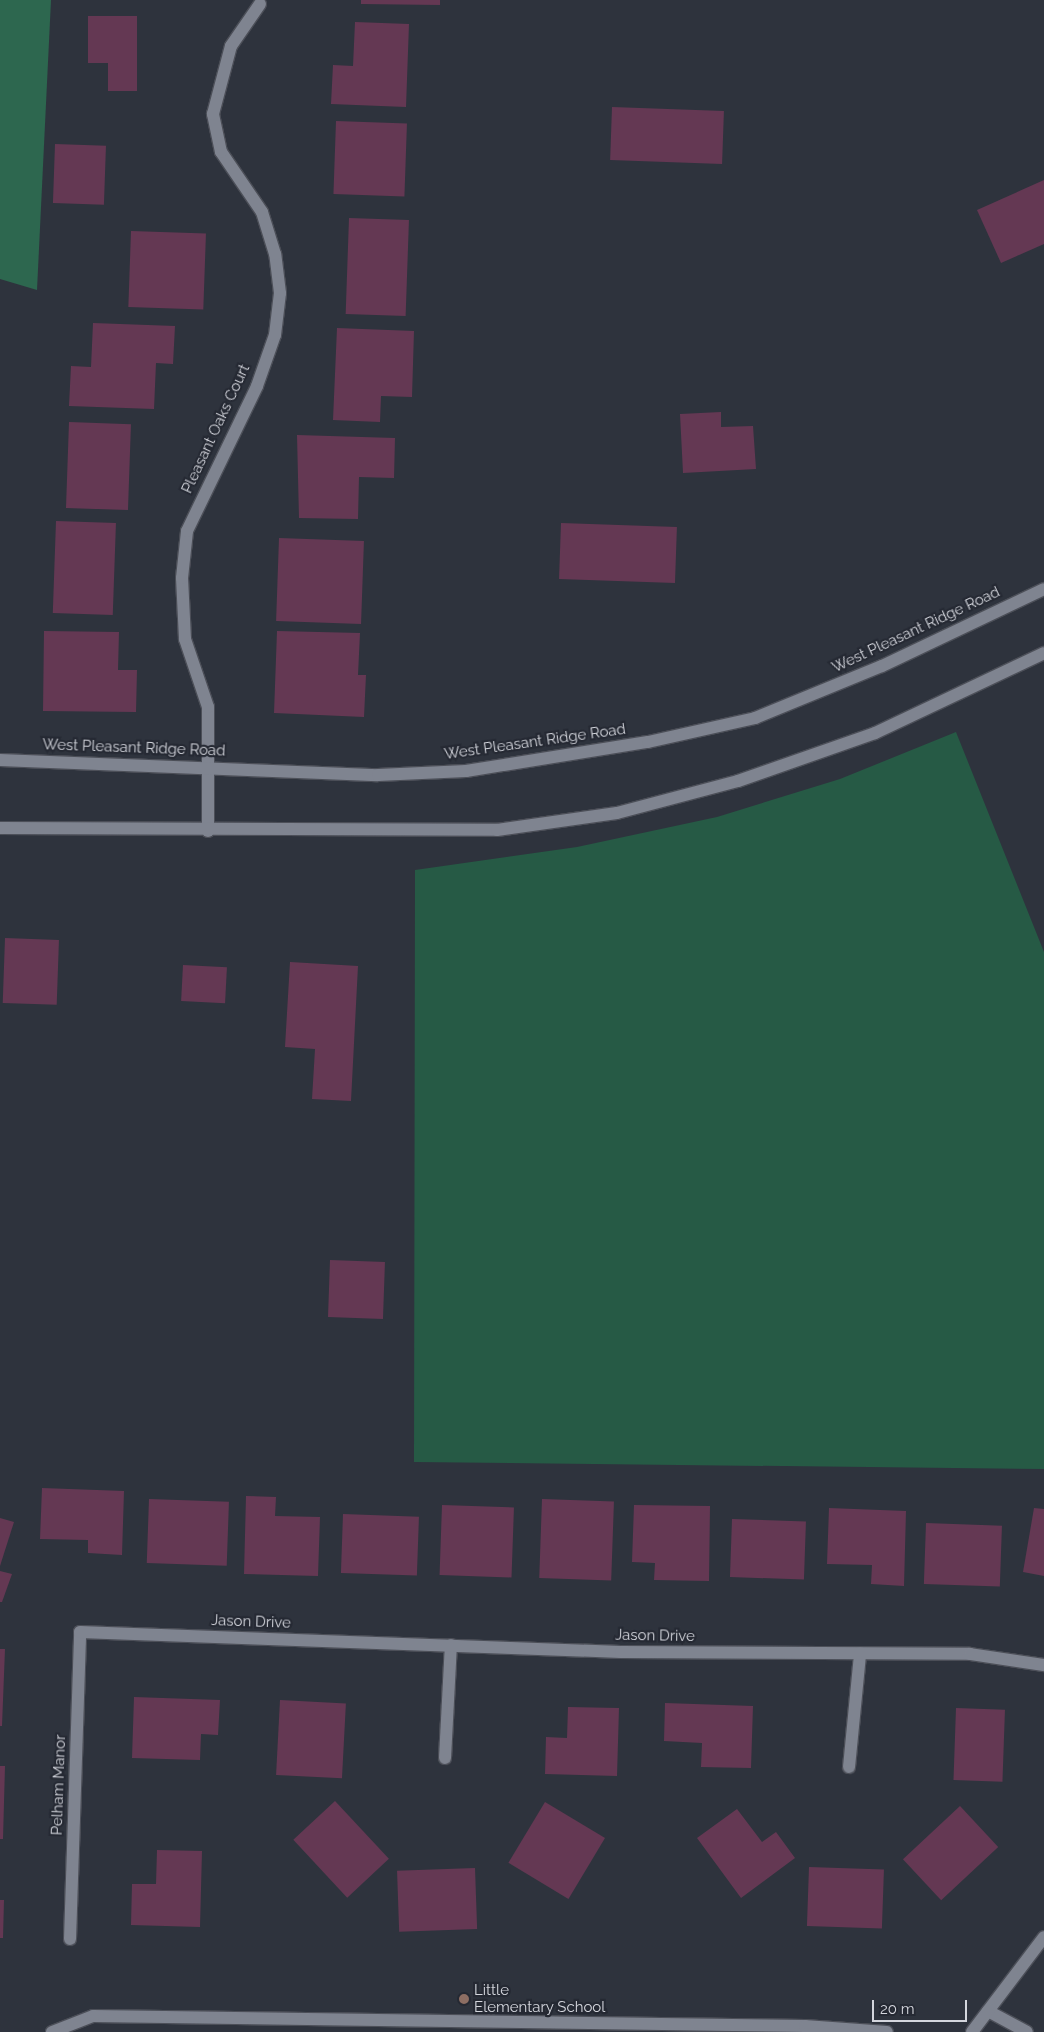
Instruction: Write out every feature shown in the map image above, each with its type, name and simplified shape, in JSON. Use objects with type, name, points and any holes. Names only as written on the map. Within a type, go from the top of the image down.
[{"type":"street","name":"Pleasant Oaks Court","points":[[208,831],[210,766],[208,707],[185,639],[182,578],[187,531],[257,386],[275,335],[280,292],[275,254],[262,212],[221,152],[213,114],[231,46],[260,4]]},
{"type":"street","name":"West Pleasant Ridge Road","points":[[0,760],[210,766],[378,775],[466,771],[648,742],[755,718],[882,666],[1044,589]]},
{"type":"street","points":[[0,828],[208,831],[497,830],[617,812],[738,780],[875,733],[1044,653]]},
{"type":"street","name":"Jason Drive","points":[[80,1632],[451,1645],[860,1654],[970,1654],[1044,1666]]},
{"type":"street","name":"Pelham Manor","points":[[70,1939],[80,1632]]},
{"type":"street","points":[[445,1758],[451,1645]]},
{"type":"street","points":[[849,1767],[860,1654]]},
{"type":"street","points":[[972,2032],[1044,1937]]},
{"type":"street","points":[[988,2011],[1026,2032]]},
{"type":"street","points":[[52,2032],[94,2016],[520,2027],[887,2032]]},
{"type":"green space","points":[[0,0],[51,0],[37,290],[0,279]]},
{"type":"green space","points":[[956,732],[1044,952],[1044,1469],[414,1462],[415,870],[577,847],[717,817],[840,779]]},
{"type":"building","points":[[361,0],[440,0],[440,5],[361,4]]},
{"type":"building","points":[[88,16],[137,16],[137,91],[108,91],[108,63],[88,63]]},
{"type":"building","points":[[355,22],[409,24],[406,107],[331,104],[333,65],[353,66]]},
{"type":"building","points":[[612,107],[724,111],[722,164],[610,160]]},
{"type":"building","points":[[336,121],[407,123],[404,196],[333,194]]},
{"type":"building","points":[[55,144],[106,146],[104,205],[53,203]]},
{"type":"building","points":[[1044,180],[1044,244],[1001,263],[977,210]]},
{"type":"building","points":[[349,218],[409,220],[406,316],[346,314]]},
{"type":"building","points":[[131,231],[206,234],[203,310],[128,307]]},
{"type":"building","points":[[93,323],[175,326],[173,364],[156,363],[154,409],[69,406],[71,366],[91,367]]},
{"type":"building","points":[[337,328],[414,331],[412,397],[381,396],[380,422],[333,420]]},
{"type":"building","points":[[721,412],[721,427],[753,426],[756,469],[683,473],[680,414]]},
{"type":"building","points":[[69,422],[131,424],[128,510],[66,508]]},
{"type":"building","points":[[297,435],[395,438],[394,478],[359,477],[358,519],[299,518]]},
{"type":"building","points":[[56,521],[116,523],[113,615],[53,613]]},
{"type":"building","points":[[561,523],[677,527],[675,583],[559,579]]},
{"type":"building","points":[[279,538],[364,541],[361,624],[276,621]]},
{"type":"building","points":[[44,631],[119,632],[118,670],[137,670],[136,712],[43,711]]},
{"type":"building","points":[[277,631],[360,633],[358,675],[366,675],[364,717],[274,713]]},
{"type":"building","points":[[5,938],[59,940],[57,1005],[3,1003]]},
{"type":"building","points":[[290,962],[358,966],[351,1101],[312,1099],[315,1049],[285,1047]]},
{"type":"building","points":[[183,965],[227,967],[225,1003],[181,1001]]},
{"type":"building","points":[[330,1260],[385,1262],[383,1319],[328,1317]]},
{"type":"building","points":[[42,1488],[124,1491],[122,1555],[88,1553],[88,1540],[40,1539]]},
{"type":"building","points":[[246,1496],[276,1497],[275,1516],[320,1517],[318,1576],[244,1574]]},
{"type":"building","points":[[149,1499],[229,1502],[227,1566],[147,1563]]},
{"type":"building","points":[[542,1499],[614,1502],[611,1580],[539,1578]]},
{"type":"building","points":[[442,1505],[514,1508],[512,1577],[440,1575]]},
{"type":"building","points":[[634,1505],[710,1506],[709,1581],[654,1580],[655,1563],[632,1562]]},
{"type":"building","points":[[829,1508],[906,1511],[904,1586],[871,1584],[872,1565],[827,1564]]},
{"type":"building","points":[[1034,1508],[1044,1509],[1044,1576],[1023,1572]]},
{"type":"building","points":[[343,1514],[419,1517],[417,1576],[341,1573]]},
{"type":"building","points":[[0,1518],[14,1522],[0,1566]]},
{"type":"building","points":[[732,1519],[806,1522],[804,1580],[730,1577]]},
{"type":"building","points":[[926,1523],[1002,1526],[1000,1587],[924,1584]]},
{"type":"building","points":[[0,1571],[12,1574],[2,1602],[0,1602]]},
{"type":"building","points":[[0,1649],[5,1649],[2,1726],[0,1726]]},
{"type":"building","points":[[134,1697],[220,1700],[218,1735],[201,1734],[200,1760],[132,1758]]},
{"type":"building","points":[[280,1700],[346,1703],[342,1778],[276,1775]]},
{"type":"building","points":[[665,1703],[753,1706],[751,1768],[701,1767],[702,1743],[664,1741]]},
{"type":"building","points":[[568,1707],[619,1708],[617,1776],[545,1774],[546,1737],[567,1738]]},
{"type":"building","points":[[956,1708],[1005,1710],[1002,1782],[953,1780]]},
{"type":"building","points":[[0,1766],[5,1766],[3,1839],[0,1839]]},
{"type":"building","points":[[335,1801],[389,1859],[347,1898],[293,1840]]},
{"type":"building","points":[[545,1802],[605,1838],[568,1899],[508,1863]]},
{"type":"building","points":[[960,1806],[998,1847],[941,1900],[903,1859]]},
{"type":"building","points":[[737,1809],[762,1842],[776,1832],[795,1858],[741,1898],[697,1838]]},
{"type":"building","points":[[157,1850],[202,1851],[200,1927],[131,1925],[132,1884],[156,1884]]},
{"type":"building","points":[[809,1867],[884,1870],[882,1929],[807,1926]]},
{"type":"building","points":[[475,1868],[477,1929],[399,1932],[397,1871]]},
{"type":"building","points":[[0,1900],[4,1900],[3,1938],[0,1938]]},
{"type":"place","name":"Little Elementary School","points":[[464,1999]]}]
